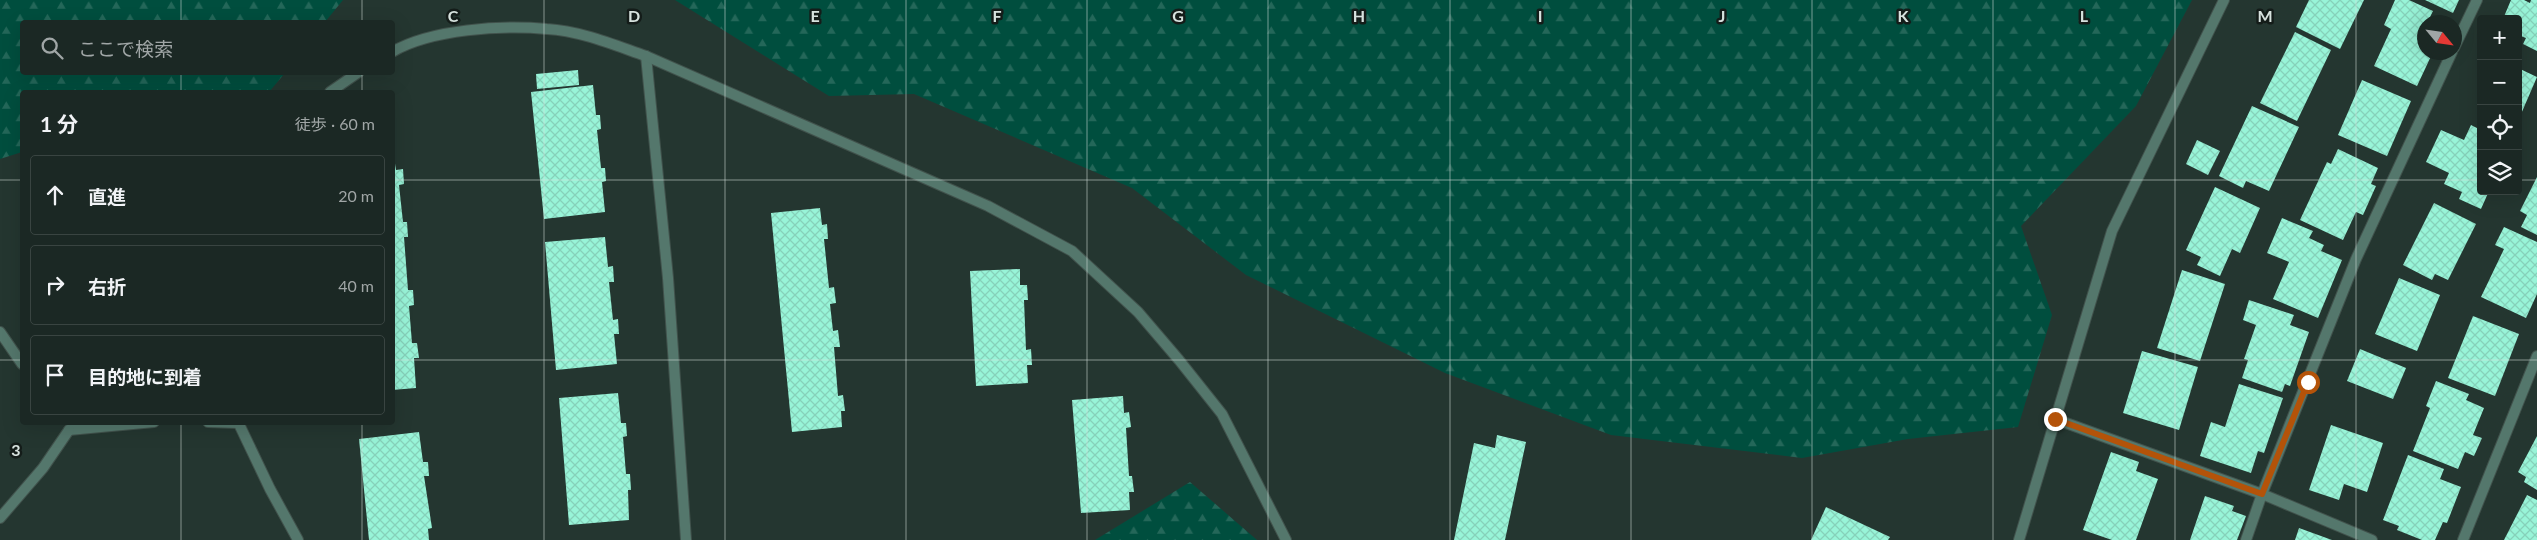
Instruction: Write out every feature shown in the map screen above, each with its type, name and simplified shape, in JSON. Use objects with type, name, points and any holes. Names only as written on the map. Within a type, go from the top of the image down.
[{"type":"street","points":[[2019,540],[2112,231],[2224,0]]},
{"type":"street","points":[[2462,31],[2477,0]]},
{"type":"street","points":[[395,50],[405,44],[452,34],[502,28],[548,29],[600,40],[646,56],[988,206],[1072,251],[1138,312],[1222,414],[1286,540]]},
{"type":"street","points":[[646,56],[668,278],[686,540]]},
{"type":"street","points":[[2246,540],[2262,494],[2356,259],[2448,60]]},
{"type":"street","points":[[333,90],[354,75]]},
{"type":"street","points":[[0,332],[20,361]]},
{"type":"street","points":[[2463,540],[2537,356]]},
{"type":"street","points":[[2527,377],[2537,382]]},
{"type":"street","points":[[2055,419],[2262,494],[2372,540]]},
{"type":"street","points":[[0,518],[43,468],[66,426],[88,425]]},
{"type":"street","points":[[239,425],[270,489],[298,540]]},
{"type":"green space","points":[[0,0],[343,0],[327,20],[20,20],[20,75],[283,75],[271,90],[20,90],[20,153],[0,159]]},
{"type":"green space","points":[[675,0],[2192,0],[2136,106],[2021,226],[2052,315],[2018,427],[1908,439],[1802,458],[1611,435],[1445,373],[1246,275],[1132,188],[914,94],[829,96]]},
{"type":"green space","points":[[1190,482],[1257,540],[1095,540]]},
{"type":"building","points":[[2309,0],[2364,0],[2340,49],[2296,27]]},
{"type":"building","points":[[2395,0],[2409,0],[2433,11],[2431,15],[2417,15],[2417,60],[2429,60],[2417,86],[2374,66],[2391,29],[2384,25]]},
{"type":"building","points":[[2425,0],[2459,0],[2453,13]]},
{"type":"building","points":[[2511,0],[2524,0],[2530,3],[2531,0],[2537,0],[2537,51],[2523,44],[2526,38],[2522,36],[2522,15],[2505,15]]},
{"type":"building","points":[[2295,32],[2331,50],[2297,121],[2260,103]]},
{"type":"building","points":[[578,70],[579,85],[537,89],[536,74]]},
{"type":"building","points":[[2522,70],[2537,77],[2522,112]]},
{"type":"building","points":[[2362,80],[2411,101],[2387,156],[2338,135]]},
{"type":"building","points":[[593,85],[596,115],[600,115],[601,129],[597,130],[601,168],[605,168],[606,181],[602,182],[605,212],[544,219],[531,92]]},
{"type":"building","points":[[2252,106],[2299,127],[2269,191],[2246,181],[2243,188],[2219,176]]},
{"type":"building","points":[[2471,125],[2477,128],[2477,195],[2487,195],[2481,209],[2459,199],[2462,192],[2444,184],[2449,173],[2426,162],[2441,130],[2464,140]]},
{"type":"building","points":[[2197,140],[2220,151],[2208,175],[2186,164]]},
{"type":"building","points":[[2338,149],[2378,168],[2371,184],[2376,186],[2363,215],[2356,212],[2343,240],[2300,220],[2327,162],[2331,164]]},
{"type":"building","points":[[395,164],[396,170],[403,169],[404,184],[399,185],[403,222],[407,222],[408,237],[404,237],[408,290],[413,290],[414,305],[409,306],[412,343],[417,343],[419,358],[414,358],[416,388],[395,390]]},
{"type":"building","points":[[2537,177],[2537,235],[2521,227],[2527,215],[2520,211]]},
{"type":"building","points":[[2215,187],[2260,208],[2240,253],[2232,249],[2220,276],[2197,265],[2201,257],[2186,250]]},
{"type":"building","points":[[2434,203],[2476,224],[2448,280],[2435,274],[2432,280],[2403,265]]},
{"type":"building","points":[[820,208],[822,225],[827,224],[828,239],[824,239],[829,288],[834,287],[836,303],[830,304],[833,331],[838,330],[840,347],[834,347],[838,396],[843,395],[845,411],[841,411],[842,427],[792,432],[771,213]]},
{"type":"building","points":[[2282,218],[2313,231],[2309,238],[2324,245],[2321,251],[2342,260],[2318,318],[2273,299],[2289,262],[2267,253]]},
{"type":"building","points":[[2504,227],[2537,242],[2537,294],[2526,318],[2481,297],[2504,249],[2495,245]]},
{"type":"building","points":[[605,237],[608,267],[613,266],[614,282],[609,282],[613,320],[618,319],[619,334],[614,334],[617,364],[556,370],[545,242]]},
{"type":"building","points":[[1020,269],[1020,285],[1027,285],[1028,300],[1024,300],[1026,350],[1031,349],[1032,365],[1027,365],[1028,383],[976,386],[970,271]]},
{"type":"building","points":[[2182,270],[2225,284],[2200,361],[2157,348]]},
{"type":"building","points":[[2399,278],[2440,295],[2417,351],[2375,334]]},
{"type":"building","points":[[2249,300],[2294,315],[2290,325],[2309,332],[2290,386],[2285,384],[2282,392],[2242,378],[2248,360],[2244,359],[2256,325],[2243,320]]},
{"type":"building","points":[[2473,316],[2519,334],[2495,396],[2448,378]]},
{"type":"building","points":[[2360,349],[2406,368],[2393,399],[2347,381]]},
{"type":"building","points":[[2142,351],[2198,367],[2179,430],[2123,413]]},
{"type":"building","points":[[2436,381],[2469,394],[2466,400],[2484,408],[2473,435],[2482,438],[2474,456],[2465,452],[2458,469],[2413,451],[2430,408],[2426,406]]},
{"type":"building","points":[[2239,384],[2283,398],[2264,453],[2258,451],[2251,473],[2200,456],[2211,422],[2225,427]]},
{"type":"building","points":[[618,393],[621,423],[626,423],[627,436],[623,437],[626,474],[630,474],[631,490],[628,490],[629,520],[569,525],[559,398]]},
{"type":"building","points":[[1123,396],[1124,413],[1129,412],[1131,427],[1126,428],[1129,476],[1132,476],[1134,492],[1129,492],[1130,510],[1081,513],[1072,400]]},
{"type":"building","points":[[2331,425],[2383,443],[2367,492],[2344,484],[2339,500],[2309,490]]},
{"type":"building","points":[[419,432],[423,462],[428,462],[429,476],[424,476],[432,528],[428,529],[429,540],[369,540],[359,439]]},
{"type":"building","points":[[1497,435],[1526,442],[1505,540],[1454,540],[1474,443],[1495,448]]},
{"type":"building","points":[[2537,436],[2537,490],[2524,482],[2526,477],[2518,472]]},
{"type":"building","points":[[2111,452],[2139,462],[2136,471],[2158,479],[2136,540],[2112,540],[2083,530]]},
{"type":"building","points":[[2408,455],[2444,469],[2440,479],[2461,487],[2447,523],[2443,522],[2435,540],[2422,540],[2397,530],[2399,526],[2383,520]]},
{"type":"building","points":[[2527,495],[2537,500],[2537,540],[2504,540]]},
{"type":"building","points":[[2205,496],[2234,506],[2232,511],[2246,516],[2237,540],[2190,540]]},
{"type":"building","points":[[1826,507],[1890,537],[1888,540],[1811,540]]},
{"type":"building","points":[[2299,528],[2332,540],[2295,540]]},
{"type":"route","points":[[2055,419],[2262,494],[2308,382]]}]
